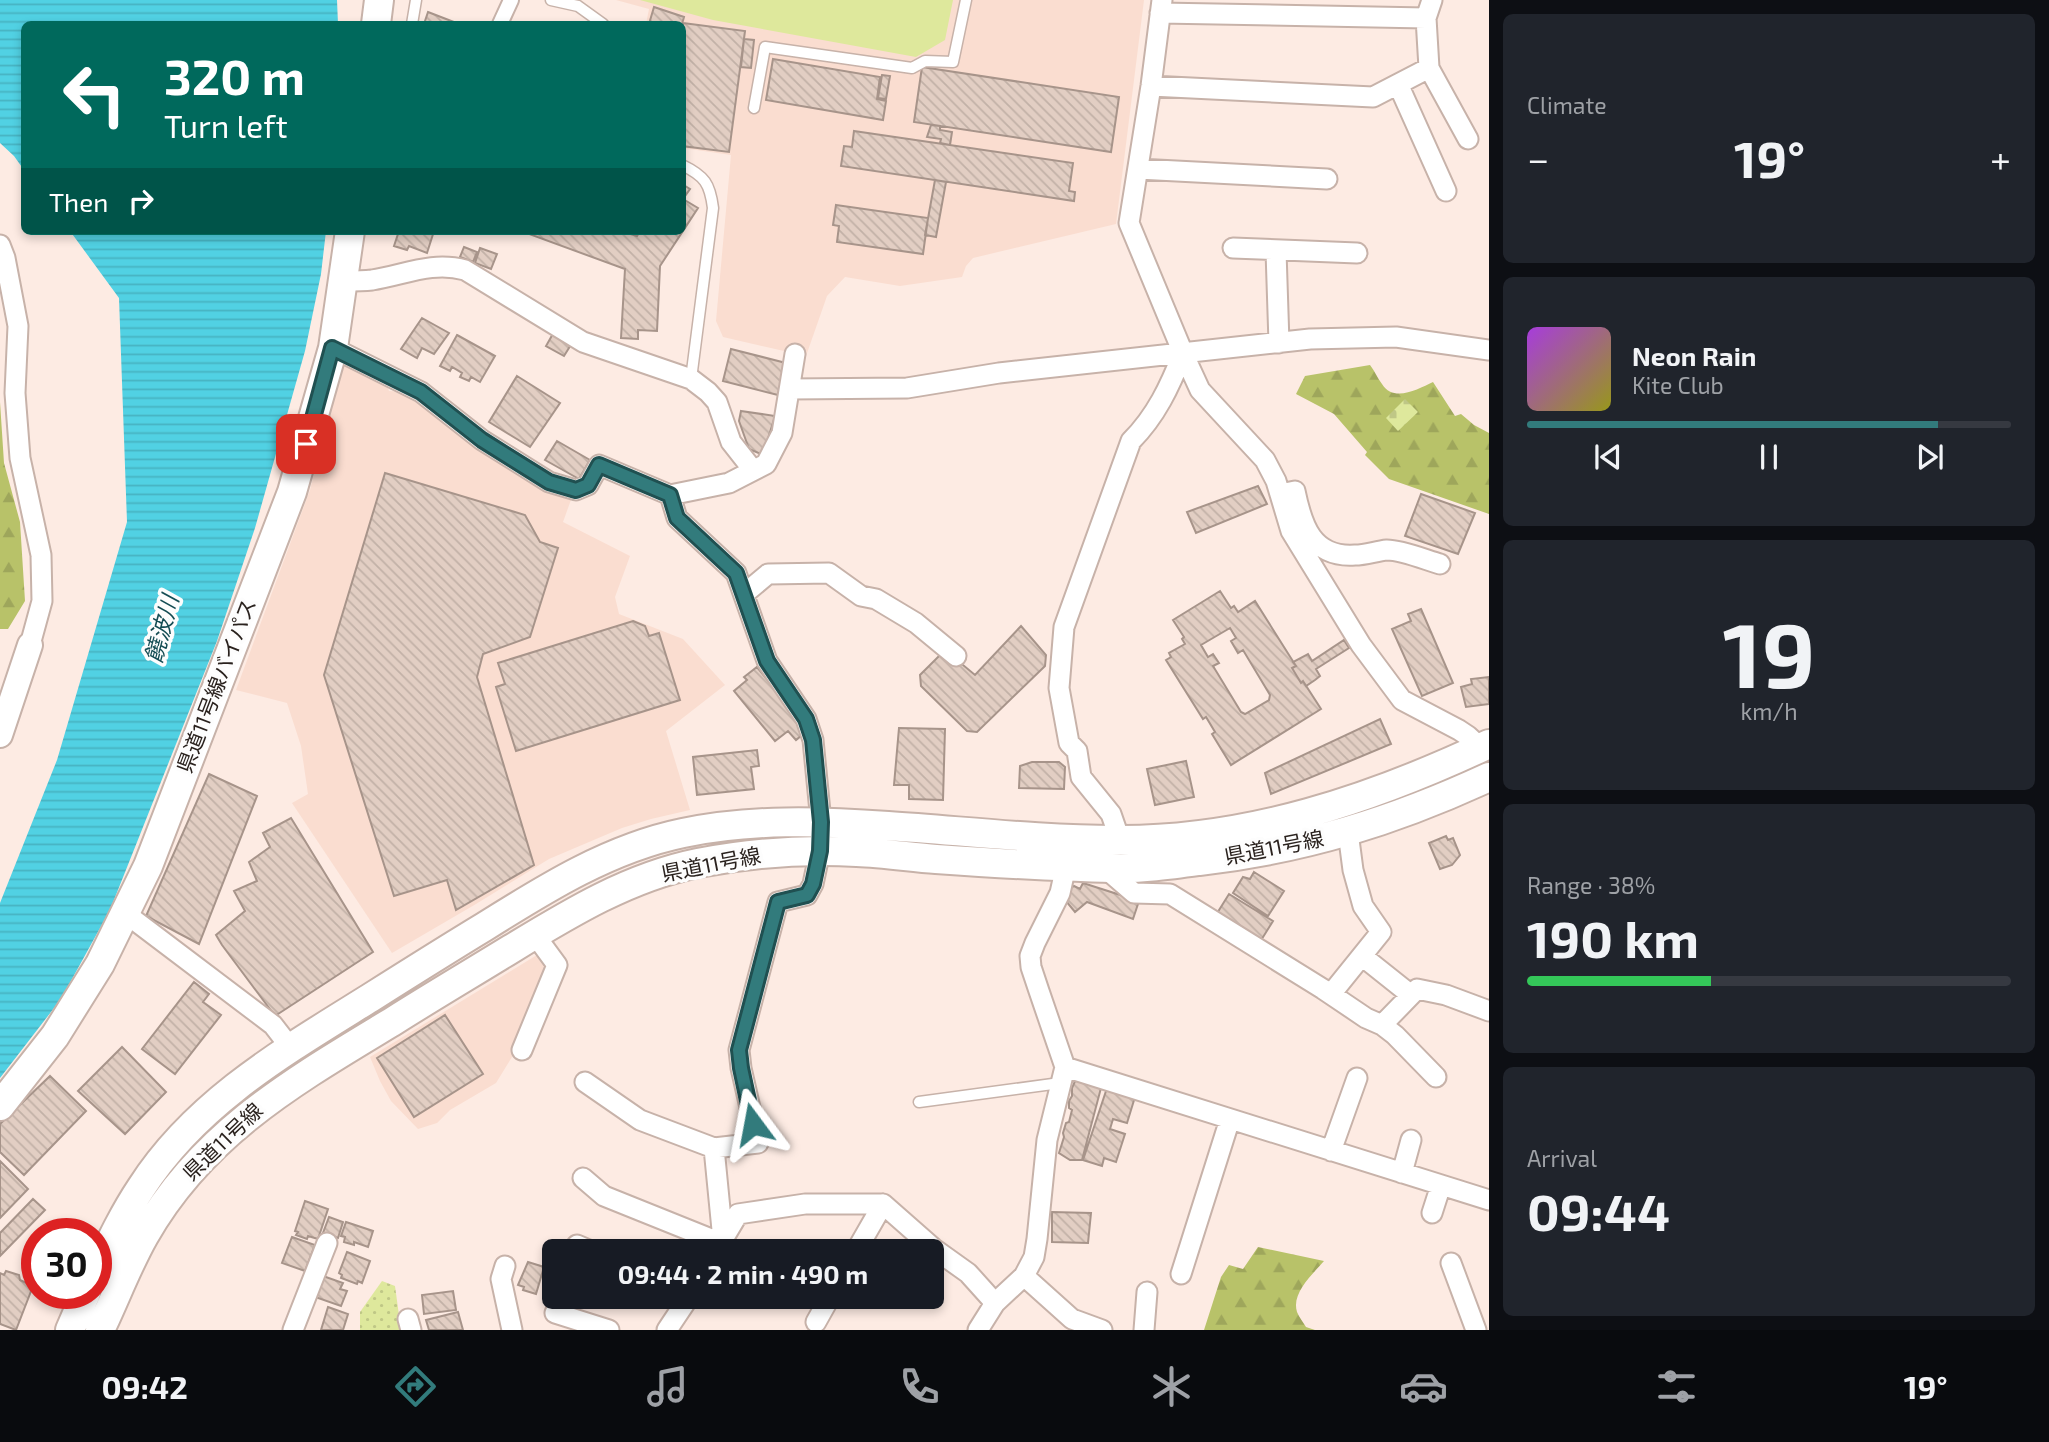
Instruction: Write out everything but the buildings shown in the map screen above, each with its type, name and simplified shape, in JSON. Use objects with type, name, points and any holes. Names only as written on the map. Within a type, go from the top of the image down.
[{"type":"main road","points":[[376,21],[379,0]]},
{"type":"main road","name":"県道11号線バイパス","points":[[0,1107],[55,1036],[100,964],[148,866],[292,492],[332,348],[350,235]]},
{"type":"main road","name":"県道11号線","points":[[100,1330],[132,1259],[159,1212],[195,1165],[261,1105],[303,1076],[535,934],[589,903],[658,873],[738,856],[820,851],[940,859],[1065,852],[1120,840],[1240,829],[1314,813],[1486,751]]},
{"type":"main road","name":"県道11号線","points":[[112,1240],[142,1186],[177,1141],[236,1086],[290,1047],[510,910],[619,852],[655,840],[702,830],[821,822],[1065,852],[1105,868],[1169,865],[1282,849],[1348,832],[1426,805],[1489,777]]},
{"type":"main road","points":[[70,1330],[79,1309]]},
{"type":"street","points":[[501,21],[511,0]]},
{"type":"street","points":[[1468,139],[1429,68],[1429,9],[1161,6],[1129,223],[1200,390],[1265,460],[1276,481],[1291,531],[1361,645],[1402,700],[1468,736],[1486,751]]},
{"type":"street","points":[[1151,86],[1373,97],[1429,68]]},
{"type":"street","points":[[1398,84],[1446,191]]},
{"type":"street","points":[[1138,169],[1327,179]]},
{"type":"street","points":[[0,245],[18,326],[15,393],[20,458],[41,555],[42,601],[0,736]]},
{"type":"street","points":[[1233,248],[1357,253]]},
{"type":"street","points":[[1276,251],[1279,343]]},
{"type":"street","points":[[344,281],[371,280],[423,268],[452,266],[466,270],[583,342],[691,379],[717,402],[731,442],[753,470]]},
{"type":"street","points":[[790,389],[907,388],[999,373],[1310,339],[1396,337],[1489,350]]},
{"type":"street","points":[[332,348],[421,392],[482,440],[549,482],[576,490],[588,485],[599,465],[670,495],[729,483],[766,464],[782,433],[796,354]]},
{"type":"street","points":[[1120,840],[1111,814],[1081,777],[1077,751],[1069,743],[1059,688],[1064,627],[1131,441],[1146,426],[1171,383],[1183,354]]},
{"type":"street","points":[[1280,494],[1295,491],[1300,517],[1309,535],[1322,548],[1353,555],[1390,550],[1440,564]]},
{"type":"street","points":[[585,1082],[639,1120],[714,1148],[758,1143],[739,1050],[778,902],[807,895],[813,884],[820,851],[821,822],[813,740],[806,719],[767,661],[736,573],[677,518],[670,495]]},
{"type":"street","points":[[744,594],[768,574],[829,573],[861,596],[876,599],[916,623],[956,656]]},
{"type":"street","points":[[1331,994],[1381,932],[1363,906],[1353,870],[1348,832]]},
{"type":"street","points":[[978,1330],[995,1303],[1024,1276],[1034,1257],[1047,1140],[1062,1075],[1030,956],[1060,893],[1065,852]]},
{"type":"street","points":[[1105,868],[1133,893],[1170,894],[1366,1018],[1382,1025],[1436,1077]]},
{"type":"street","points":[[125,914],[273,1025],[290,1047]]},
{"type":"street","points":[[522,1050],[557,965],[535,934]]},
{"type":"street","points":[[1362,956],[1410,995]]},
{"type":"street","points":[[1382,1025],[1416,989],[1446,995],[1489,1011]]},
{"type":"street","points":[[1062,1075],[1230,1119],[1489,1200]]},
{"type":"street","points":[[1331,1151],[1357,1078]]},
{"type":"street","points":[[1181,1274],[1230,1119]]},
{"type":"street","points":[[1402,1173],[1411,1140]]},
{"type":"street","points":[[714,1148],[720,1239]]},
{"type":"street","points":[[583,1178],[604,1196],[706,1239]]},
{"type":"street","points":[[1432,1213],[1441,1185]]},
{"type":"street","points":[[723,1239],[738,1214],[805,1204],[883,1204],[933,1248],[968,1273],[995,1303]]},
{"type":"street","points":[[863,1239],[883,1204]]},
{"type":"street","points":[[293,1330],[327,1243]]},
{"type":"street","points":[[1451,1264],[1476,1330]]},
{"type":"street","points":[[505,1266],[501,1279],[512,1330]]},
{"type":"street","points":[[1024,1276],[1072,1320],[1102,1330]]},
{"type":"street","points":[[1144,1330],[1147,1292]]},
{"type":"street","points":[[667,1330],[681,1309]]},
{"type":"street","points":[[816,1322],[824,1309]]},
{"type":"street","points":[[555,1313],[609,1330]]},
{"type":"lane","points":[[412,21],[416,0]]},
{"type":"lane","points":[[551,0],[578,6],[599,21]]},
{"type":"lane","points":[[754,108],[765,47],[912,68],[925,61],[953,62],[966,0]]},
{"type":"lane","points":[[686,167],[703,178],[711,190],[713,208],[691,379]]},
{"type":"lane","points":[[919,1102],[1062,1075]]},
{"type":"shaded area","points":[[616,0],[1144,0],[1116,224],[973,258],[962,277],[900,286],[845,277],[827,296],[806,356],[723,337],[716,321],[731,155],[686,148],[686,21],[647,21],[649,9]]},
{"type":"shaded area","points":[[343,360],[386,383],[389,391],[408,392],[572,497],[563,522],[630,556],[615,597],[619,614],[683,639],[725,685],[666,731],[690,810],[622,828],[549,859],[392,953],[292,803],[308,794],[301,746],[287,703],[236,690],[310,490]]},
{"type":"shaded area","points":[[537,955],[547,964],[515,1052],[496,1083],[450,1110],[437,1123],[418,1129],[391,1101],[370,1057]]},
{"type":"green space","points":[[640,0],[953,0],[945,40],[916,57],[713,20]]},
{"type":"green space","points":[[1370,365],[1382,384],[1393,393],[1406,393],[1433,382],[1455,416],[1461,414],[1489,433],[1489,514],[1389,479],[1365,455],[1367,452],[1334,414],[1296,394],[1305,376]]},
{"type":"green space","points":[[1405,399],[1418,412],[1398,431],[1386,418]]},
{"type":"green space","points":[[0,402],[4,463],[20,522],[25,601],[8,629],[0,629]]},
{"type":"green space","points":[[1258,1247],[1324,1261],[1304,1284],[1296,1305],[1306,1327],[1315,1330],[1204,1330],[1221,1277],[1229,1265],[1243,1269]]},
{"type":"green space","points":[[382,1281],[395,1286],[401,1330],[360,1330],[360,1312]]},
{"type":"water","points":[[0,0],[337,0],[338,21],[21,21],[21,166],[0,143]]},
{"type":"water","name":"饒波川","points":[[73,235],[326,235],[321,274],[305,351],[255,528],[217,641],[110,910],[61,999],[0,1078],[0,903],[57,760],[127,522],[119,298]]},
{"type":"route","points":[[306,444],[332,348],[421,392],[482,440],[549,482],[576,490],[588,485],[599,465],[670,495],[677,518],[736,573],[767,661],[806,719],[813,740],[821,822],[820,851],[813,884],[807,895],[778,902],[739,1050],[753,1124]]}]
